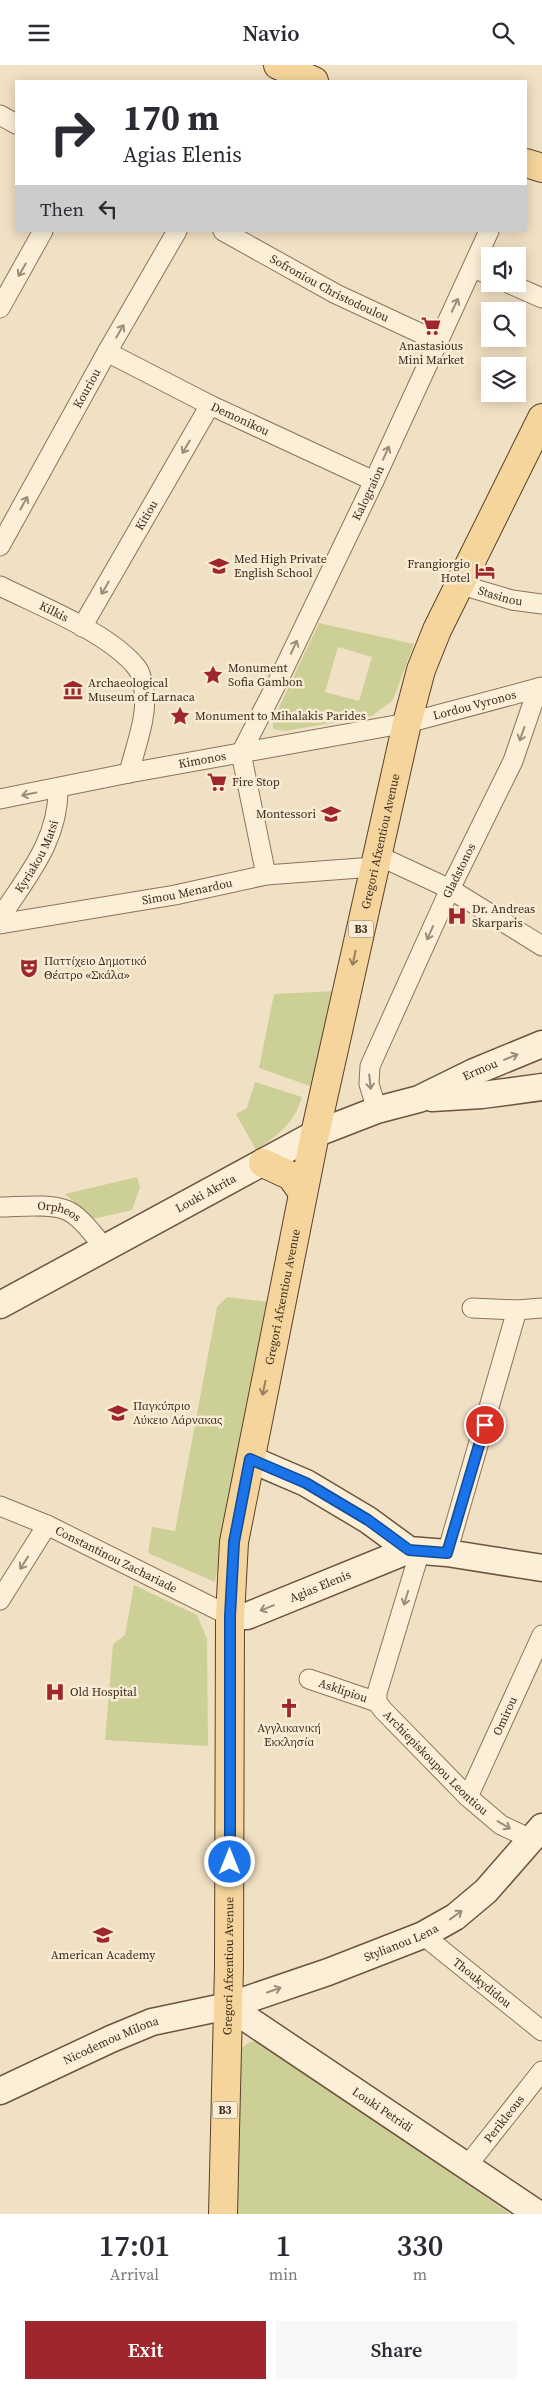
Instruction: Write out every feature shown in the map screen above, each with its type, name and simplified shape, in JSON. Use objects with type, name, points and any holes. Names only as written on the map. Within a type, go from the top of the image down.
[{"type":"main road","points":[[278,65],[312,80]]},
{"type":"main road","points":[[527,163],[542,168]]},
{"type":"main road","name":"Gregori Afxentiou Avenue","points":[[223,2214],[228,2006],[230,1616],[234,1542],[315,1134],[406,723],[421,670],[458,584],[542,418]]},
{"type":"main road","points":[[262,1163],[292,1176],[303,1193]]},
{"type":"street","points":[[314,80],[321,65]]},
{"type":"street","points":[[0,115],[15,123]]},
{"type":"street","points":[[0,308],[43,232]]},
{"type":"street","name":"Kouriou","points":[[0,546],[107,352],[176,232]]},
{"type":"street","name":"Sofroniou Christodoulou","points":[[225,232],[336,294],[437,341]]},
{"type":"street","name":"Kalograion","points":[[486,247],[489,232]]},
{"type":"street","name":"Kalograion","points":[[241,753],[278,681],[374,481],[437,341],[481,274]]},
{"type":"street","points":[[526,290],[542,297]]},
{"type":"street","name":"Demonikou","points":[[107,352],[210,405],[374,481]]},
{"type":"street","name":"Kitiou","points":[[82,627],[210,405]]},
{"type":"street","name":"Stasinou","points":[[458,584],[512,600],[542,604]]},
{"type":"street","name":"Kilkis","points":[[0,586],[82,627],[122,653],[139,670],[144,689],[144,712],[129,773]]},
{"type":"street","name":"Lordou Vyronos","points":[[406,723],[540,688]]},
{"type":"street","name":"Gladstonos","points":[[377,1110],[368,1084],[370,1066],[450,889],[513,761],[540,688]]},
{"type":"street","name":"Kimonos","points":[[0,799],[129,773],[406,723]]},
{"type":"street","points":[[241,753],[266,875]]},
{"type":"street","name":"Kyriakou Matsi","points":[[0,918],[42,852],[54,826],[58,807],[58,788]]},
{"type":"street","points":[[376,861],[450,889],[542,946]]},
{"type":"street","name":"Simou Menardou","points":[[0,924],[175,895],[266,875],[376,861]]},
{"type":"street","name":"Ermou","points":[[419,1099],[478,1083],[542,1044]]},
{"type":"street","points":[[478,1083],[542,1087]]},
{"type":"street","name":"Louki Akrita","points":[[0,1305],[315,1134],[377,1110],[419,1099]]},
{"type":"street","name":"Orpheos","points":[[0,1207],[55,1207],[66,1210],[76,1216],[105,1248]]},
{"type":"street","points":[[472,1308],[517,1310],[542,1308]]},
{"type":"street","points":[[447,1553],[517,1310]]},
{"type":"street","points":[[250,1459],[306,1483],[415,1551]]},
{"type":"street","name":"Constantinou Zachariade","points":[[0,1506],[47,1525],[230,1616]]},
{"type":"street","points":[[0,1600],[47,1525]]},
{"type":"street","name":"Agias Elenis","points":[[230,1616],[247,1616],[415,1551],[447,1553],[542,1568]]},
{"type":"street","name":"Archiepiskoupou Leontiou","points":[[415,1551],[377,1693],[377,1702],[468,1797],[502,1825],[538,1838]]},
{"type":"street","name":"Omirou","points":[[468,1797],[542,1635]]},
{"type":"street","name":"Asklipiou","points":[[309,1679],[377,1702]]},
{"type":"street","name":"Stylianou Lena","points":[[228,2006],[328,1972],[423,1935],[455,1917],[486,1891],[538,1838]]},
{"type":"street","name":"Thoukydidou","points":[[423,1935],[542,2031]]},
{"type":"street","name":"Nicodemou Milona","points":[[0,2091],[152,2022],[228,2006]]},
{"type":"street","name":"Louki Petridi","points":[[228,2006],[538,2214]]},
{"type":"street","name":"Perikleous","points":[[467,2166],[542,2071]]},
{"type":"green space","points":[[319,623],[414,644],[393,700],[372,716],[285,731],[273,729],[273,720]],"holes":[[[338,647],[372,657],[359,701],[325,692]]]},
{"type":"green space","points":[[335,991],[313,1087],[259,1068],[274,994]]},
{"type":"green space","points":[[255,1082],[302,1097],[290,1122],[272,1139],[256,1150],[236,1114],[247,1108]]},
{"type":"green space","points":[[137,1177],[140,1187],[132,1210],[93,1219],[65,1194]]},
{"type":"green space","points":[[227,1297],[269,1302],[215,1582],[148,1553],[152,1527],[175,1531],[217,1307]]},
{"type":"green space","points":[[134,1585],[197,1615],[207,1639],[208,1746],[105,1740],[113,1644],[125,1635]]},
{"type":"green space","points":[[256,2041],[510,2214],[236,2214],[241,2048],[250,2042]]},
{"type":"place","name":"Anastasious Mini Market","points":[[431,326]]},
{"type":"place","name":"Med High Private English School","points":[[219,566]]},
{"type":"place","name":"Frangiorgio Hotel","points":[[485,571]]},
{"type":"place","name":"Monument Sofia Gambon","points":[[213,675]]},
{"type":"place","name":"Archaeological Museum of Larnaca","points":[[73,690]]},
{"type":"place","name":"Monument to Mihalakis Parides","points":[[180,716]]},
{"type":"place","name":"Fire Stop","points":[[217,782]]},
{"type":"place","name":"Montessori","points":[[331,814]]},
{"type":"place","name":"Dr. Andreas Skarparis","points":[[457,916]]},
{"type":"place","name":"Παττίχειο Δημοτικό Θέατρο «Σκάλα»","points":[[29,968]]},
{"type":"place","name":"Παγκύπριο Λύκειο Λάρνακας","points":[[118,1413]]},
{"type":"place","name":"Old Hospital","points":[[55,1692]]},
{"type":"place","name":"Αγγλικανική Εκκλησία","points":[[289,1708]]},
{"type":"place","name":"American Academy","points":[[103,1935]]},
{"type":"route","points":[[230,1862],[230,1616],[234,1542],[250,1459],[306,1483],[368,1520],[409,1550],[447,1553],[485,1425]]}]
